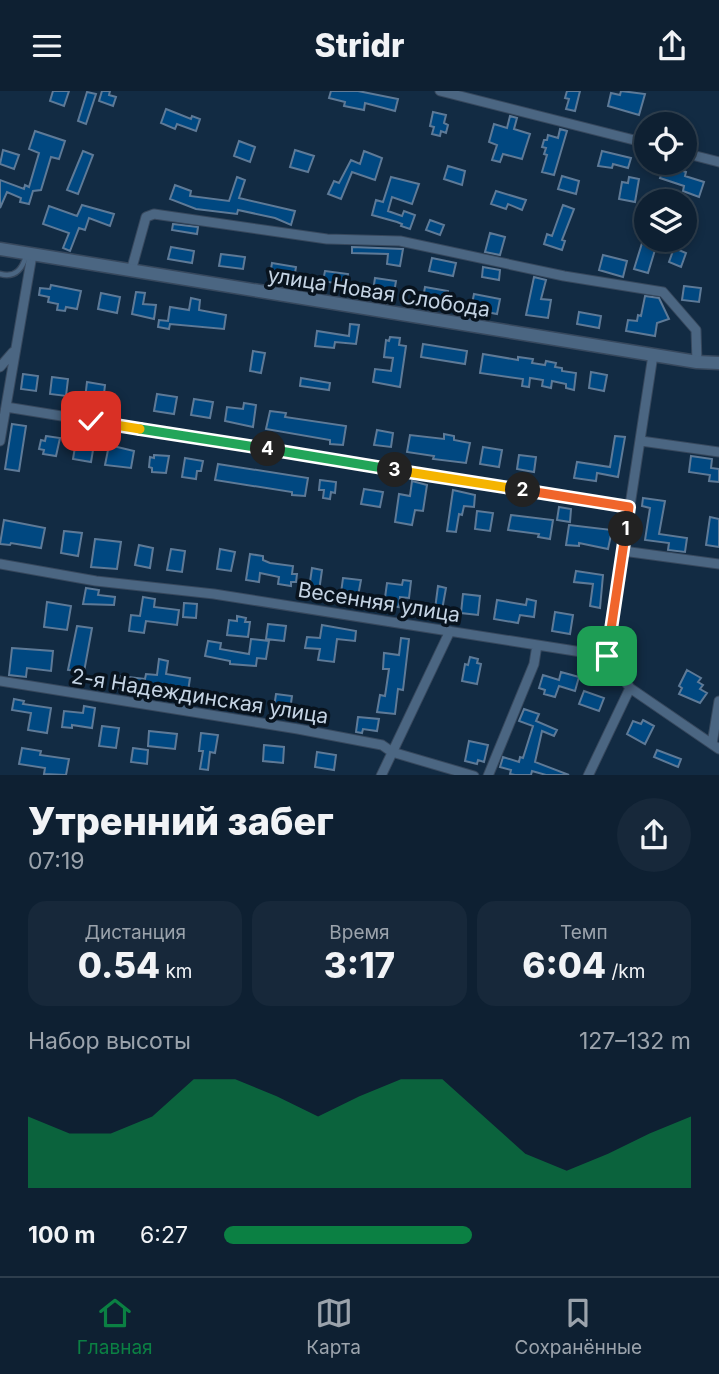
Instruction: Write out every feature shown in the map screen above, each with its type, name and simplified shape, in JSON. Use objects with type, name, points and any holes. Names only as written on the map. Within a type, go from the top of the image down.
[{"type":"street","points":[[440,91],[634,140]]},
{"type":"street","points":[[697,156],[719,162]]},
{"type":"street","points":[[131,271],[146,217],[153,214],[327,239],[400,241],[564,277],[663,292],[696,330],[697,362]]},
{"type":"street","name":"улица Новая Слобода","points":[[0,249],[697,362],[719,363]]},
{"type":"street","points":[[0,441],[29,255]]},
{"type":"street","points":[[0,367],[15,351]]},
{"type":"street","points":[[653,355],[607,656],[630,688],[716,746]]},
{"type":"street","points":[[6,407],[629,507]]},
{"type":"street","points":[[641,441],[719,452]]},
{"type":"street","points":[[623,551],[719,564]]},
{"type":"street","name":"Весенняя улица","points":[[0,564],[96,581],[214,594],[607,656]]},
{"type":"street","points":[[381,775],[450,631]]},
{"type":"street","points":[[488,775],[534,664],[537,645]]},
{"type":"street","name":"2-я Надеждинская улица","points":[[0,681],[382,745],[392,752],[474,775]]},
{"type":"street","points":[[588,775],[630,688]]},
{"type":"street","points":[[716,746],[719,701]]},
{"type":"lane","points":[[0,274],[16,274],[29,255]]},
{"type":"building","points":[[53,91],[69,91],[64,106],[50,101]]},
{"type":"building","points":[[102,91],[110,91],[109,95],[116,97],[113,106],[99,101]]},
{"type":"building","points":[[331,91],[358,91],[398,99],[395,111],[365,103],[364,110],[344,106],[345,102],[329,98]]},
{"type":"building","points":[[567,91],[580,91],[575,111],[566,109],[569,99],[565,98]]},
{"type":"building","points":[[621,91],[645,94],[640,112],[634,114],[608,106],[611,93],[620,95]]},
{"type":"building","points":[[87,92],[96,94],[86,124],[78,121]]},
{"type":"building","points":[[166,109],[191,119],[192,116],[200,119],[196,131],[177,124],[175,129],[161,123]]},
{"type":"building","points":[[433,112],[446,115],[446,133],[441,131],[440,136],[432,134],[434,127],[430,126]]},
{"type":"building","points":[[510,116],[517,118],[514,129],[530,134],[522,159],[503,154],[500,162],[492,160],[497,145],[489,142],[494,124],[507,128]]},
{"type":"building","points":[[560,129],[567,131],[554,175],[542,172],[547,155],[544,154],[546,148],[542,147],[544,140],[547,140],[548,135],[558,138]]},
{"type":"building","points":[[35,131],[65,141],[59,159],[51,157],[41,190],[33,191],[29,204],[20,202],[21,198],[7,192],[0,208],[0,180],[24,189],[25,185],[29,187],[39,153],[29,149]]},
{"type":"building","points":[[239,141],[255,147],[250,162],[234,156]]},
{"type":"building","points":[[3,150],[19,155],[14,169],[0,164]]},
{"type":"building","points":[[295,150],[314,156],[308,172],[290,167]]},
{"type":"building","points":[[83,151],[93,155],[78,194],[67,190]]},
{"type":"building","points":[[364,151],[382,158],[375,180],[352,172],[341,199],[328,194],[334,181],[339,183],[351,160],[360,164]]},
{"type":"building","points":[[602,151],[631,158],[628,168],[613,164],[612,168],[598,166]]},
{"type":"building","points":[[448,166],[465,171],[462,185],[444,179]]},
{"type":"building","points":[[661,175],[685,175],[704,182],[699,197],[697,189],[683,189],[684,186],[660,178]]},
{"type":"building","points":[[562,176],[579,181],[576,194],[558,189]]},
{"type":"building","points":[[237,177],[245,180],[239,198],[295,211],[291,225],[275,218],[238,210],[237,214],[196,209],[170,199],[175,185],[191,191],[190,196],[229,201]]},
{"type":"building","points":[[391,177],[419,184],[412,204],[392,197],[388,211],[402,216],[404,211],[415,215],[410,229],[372,215],[376,200],[383,202]]},
{"type":"building","points":[[629,177],[639,179],[637,189],[634,189],[634,202],[619,199],[622,182],[628,183]]},
{"type":"building","points":[[496,191],[526,200],[522,210],[508,204],[506,209],[491,204]]},
{"type":"building","points":[[82,205],[114,214],[110,226],[89,218],[85,230],[79,228],[70,251],[63,248],[69,233],[43,224],[49,206],[77,216]]},
{"type":"building","points":[[563,205],[574,209],[562,240],[565,241],[562,250],[544,244],[547,234],[552,236]]},
{"type":"building","points":[[430,220],[444,225],[440,235],[426,230]]},
{"type":"building","points":[[173,224],[198,227],[197,234],[172,230]]},
{"type":"building","points":[[490,233],[505,237],[500,255],[485,252]]},
{"type":"building","points":[[171,247],[194,251],[192,263],[168,259]]},
{"type":"building","points":[[352,247],[403,249],[400,266],[387,264],[388,254],[352,253]]},
{"type":"building","points":[[639,252],[654,252],[648,273],[634,269]]},
{"type":"building","points":[[673,252],[686,253],[681,267],[669,262]]},
{"type":"building","points":[[221,254],[245,257],[243,269],[219,266]]},
{"type":"building","points":[[603,255],[627,261],[623,277],[599,270]]},
{"type":"building","points":[[432,258],[456,263],[453,276],[429,271]]},
{"type":"building","points":[[272,263],[296,267],[294,279],[270,275]]},
{"type":"building","points":[[483,267],[500,270],[499,280],[482,277]]},
{"type":"building","points":[[325,271],[348,274],[346,285],[323,281]]},
{"type":"building","points":[[534,277],[546,280],[541,299],[551,300],[548,318],[526,315]]},
{"type":"building","points":[[375,278],[396,281],[394,293],[373,291]]},
{"type":"building","points":[[51,285],[81,291],[77,309],[66,307],[65,311],[57,310],[58,304],[48,302],[49,297],[39,295],[40,288],[50,289]]},
{"type":"building","points":[[684,286],[701,288],[699,302],[682,300]]},
{"type":"building","points":[[425,287],[448,291],[446,302],[423,298]]},
{"type":"building","points":[[136,292],[145,293],[143,304],[156,305],[154,319],[132,314]]},
{"type":"building","points":[[101,293],[120,297],[117,313],[98,309]]},
{"type":"building","points":[[474,294],[500,299],[497,314],[471,309]]},
{"type":"building","points":[[645,296],[659,298],[669,319],[657,323],[655,336],[626,331],[628,320],[637,321],[638,315],[641,316]]},
{"type":"building","points":[[191,298],[200,300],[199,310],[226,315],[224,329],[170,324],[169,329],[158,327],[159,320],[168,321],[170,307],[189,310]]},
{"type":"building","points":[[579,312],[601,316],[599,328],[577,324]]},
{"type":"building","points":[[350,324],[359,325],[356,344],[335,342],[334,348],[315,346],[317,331],[349,336]]},
{"type":"building","points":[[390,337],[400,338],[399,345],[406,346],[400,387],[373,382],[375,369],[391,371],[393,358],[384,357],[386,340],[389,341]]},
{"type":"building","points":[[423,344],[467,351],[465,364],[421,357]]},
{"type":"building","points":[[253,351],[265,353],[261,373],[250,371]]},
{"type":"building","points":[[483,354],[518,360],[518,357],[533,359],[532,363],[545,365],[546,361],[556,363],[555,367],[562,368],[562,371],[576,373],[574,390],[566,388],[566,384],[552,381],[551,388],[542,386],[543,380],[530,378],[529,387],[522,386],[523,379],[480,373]]},
{"type":"building","points":[[591,372],[607,375],[604,391],[589,388]]},
{"type":"building","points":[[23,374],[38,376],[36,391],[21,389]]},
{"type":"building","points":[[52,377],[68,379],[66,396],[50,394]]},
{"type":"building","points":[[301,378],[330,383],[329,390],[300,386]]},
{"type":"building","points":[[87,382],[105,385],[103,402],[85,399]]},
{"type":"building","points":[[157,394],[177,397],[174,414],[154,411]]},
{"type":"building","points":[[194,399],[213,402],[210,418],[191,415]]},
{"type":"building","points":[[244,403],[256,405],[253,427],[225,421],[227,407],[243,409]]},
{"type":"building","points":[[270,411],[286,413],[285,417],[346,426],[343,445],[330,444],[330,440],[266,429]]},
{"type":"building","points":[[12,424],[26,426],[19,471],[5,469]]},
{"type":"building","points":[[377,430],[393,433],[391,447],[374,445]]},
{"type":"building","points":[[444,434],[454,436],[454,440],[470,443],[466,463],[433,459],[434,456],[407,452],[410,435],[444,439]]},
{"type":"building","points":[[46,436],[60,438],[56,456],[43,454],[44,450],[39,449],[41,440],[45,441]]},
{"type":"building","points":[[615,436],[625,437],[618,477],[597,473],[596,481],[574,478],[577,462],[610,467]]},
{"type":"building","points":[[76,441],[94,444],[91,462],[73,459]]},
{"type":"building","points":[[109,445],[134,451],[131,468],[105,465]]},
{"type":"building","points":[[483,447],[502,450],[499,467],[480,464]]},
{"type":"building","points":[[154,455],[169,456],[166,473],[152,472],[149,467],[150,457],[154,458]]},
{"type":"building","points":[[519,455],[536,457],[534,472],[517,469]]},
{"type":"building","points":[[691,456],[712,459],[711,468],[719,469],[719,482],[709,481],[710,475],[689,472]]},
{"type":"building","points":[[185,458],[203,461],[196,479],[182,477]]},
{"type":"building","points":[[218,464],[308,478],[305,496],[215,480]]},
{"type":"building","points":[[320,480],[336,482],[335,493],[331,492],[330,499],[323,498],[324,490],[319,490]]},
{"type":"building","points":[[412,481],[427,485],[423,511],[415,510],[412,525],[395,522],[399,494],[410,496]]},
{"type":"building","points":[[364,489],[383,492],[380,507],[361,504]]},
{"type":"building","points":[[453,490],[475,495],[474,507],[464,506],[462,515],[459,514],[456,532],[447,531]]},
{"type":"building","points":[[643,498],[665,501],[659,534],[687,538],[685,552],[668,550],[669,543],[645,540],[650,508],[642,506]]},
{"type":"building","points":[[559,507],[571,509],[570,522],[557,520]]},
{"type":"building","points":[[477,511],[493,513],[490,531],[475,529]]},
{"type":"building","points":[[511,515],[553,520],[550,539],[538,537],[539,534],[508,530]]},
{"type":"building","points":[[710,517],[719,519],[719,547],[706,545]]},
{"type":"building","points":[[4,520],[45,528],[41,548],[0,544]]},
{"type":"building","points":[[569,525],[612,530],[608,549],[579,543],[579,546],[566,545]]},
{"type":"building","points":[[64,531],[82,533],[78,556],[61,553]]},
{"type":"building","points":[[95,539],[121,542],[117,569],[91,567]]},
{"type":"building","points":[[139,545],[153,548],[150,568],[135,565]]},
{"type":"building","points":[[171,549],[185,551],[182,572],[167,570]]},
{"type":"building","points":[[220,549],[235,552],[231,571],[217,569]]},
{"type":"building","points":[[250,554],[263,556],[263,560],[270,563],[293,566],[292,574],[297,574],[296,582],[291,582],[291,586],[278,584],[279,577],[260,573],[259,582],[246,580]]},
{"type":"building","points":[[312,568],[322,570],[319,591],[309,589]]},
{"type":"building","points":[[576,571],[603,575],[600,608],[590,606],[593,584],[574,582]]},
{"type":"building","points":[[343,578],[361,580],[358,596],[341,593]]},
{"type":"building","points":[[403,580],[411,581],[409,598],[400,597],[399,607],[384,605],[387,583],[402,585]]},
{"type":"building","points":[[438,586],[446,588],[442,610],[435,609]]},
{"type":"building","points":[[86,588],[99,590],[98,595],[115,597],[114,605],[83,604]]},
{"type":"building","points":[[463,594],[480,596],[478,615],[461,613]]},
{"type":"building","points":[[143,597],[155,599],[154,607],[179,610],[177,625],[146,621],[144,633],[129,631],[131,615],[140,616]]},
{"type":"building","points":[[527,599],[536,601],[534,617],[520,615],[518,623],[494,619],[497,600],[526,605]]},
{"type":"building","points":[[47,602],[71,606],[67,630],[44,627]]},
{"type":"building","points":[[184,603],[197,604],[196,618],[183,617]]},
{"type":"building","points":[[555,612],[573,615],[570,634],[552,631]]},
{"type":"building","points":[[237,616],[250,622],[248,637],[227,635],[229,620],[237,621]]},
{"type":"building","points":[[268,624],[286,626],[284,641],[266,639]]},
{"type":"building","points":[[322,625],[356,631],[355,641],[337,639],[334,662],[318,660],[320,649],[305,648],[307,637],[320,638]]},
{"type":"building","points":[[77,626],[92,628],[84,672],[68,670]]},
{"type":"building","points":[[401,638],[409,639],[403,690],[398,689],[395,714],[377,712],[380,695],[385,696],[389,669],[383,669],[384,653],[399,655]]},
{"type":"building","points":[[251,639],[269,641],[266,659],[257,658],[256,666],[230,664],[230,661],[205,656],[208,641],[221,643],[220,649],[249,654]]},
{"type":"building","points":[[12,648],[53,651],[51,671],[27,668],[26,677],[9,675]]},
{"type":"building","points":[[470,657],[478,659],[477,663],[481,664],[477,684],[462,681],[465,664],[468,665]]},
{"type":"building","points":[[159,659],[168,661],[166,674],[190,678],[187,698],[119,688],[121,676],[145,679],[146,674],[157,675]]},
{"type":"building","points":[[687,670],[701,678],[698,682],[703,685],[700,689],[707,693],[700,703],[679,694],[682,688],[679,686]]},
{"type":"building","points":[[561,672],[579,677],[575,691],[559,686],[555,697],[544,694],[545,690],[539,688],[543,675],[559,680]]},
{"type":"building","points":[[584,691],[604,698],[599,711],[579,704]]},
{"type":"building","points":[[276,694],[292,696],[289,717],[273,714]]},
{"type":"building","points":[[14,699],[24,701],[23,704],[51,708],[47,733],[28,730],[31,713],[12,710]]},
{"type":"building","points":[[84,706],[95,708],[92,728],[72,725],[72,728],[62,727],[64,711],[83,713]]},
{"type":"building","points":[[524,709],[539,714],[536,721],[557,730],[554,736],[542,731],[535,762],[569,775],[546,775],[532,771],[531,775],[515,775],[510,774],[511,770],[500,767],[503,757],[519,762],[520,757],[523,758],[533,726],[519,721]]},
{"type":"building","points":[[358,717],[379,719],[377,731],[363,729],[362,733],[356,732]]},
{"type":"building","points":[[643,720],[654,726],[645,744],[627,734],[633,721],[641,724]]},
{"type":"building","points":[[102,726],[119,728],[116,748],[99,746]]},
{"type":"building","points":[[149,731],[177,734],[175,749],[148,746]]},
{"type":"building","points":[[201,733],[218,735],[215,753],[210,752],[208,770],[200,769],[203,751],[199,751]]},
{"type":"building","points":[[469,741],[488,745],[484,762],[478,760],[477,764],[465,761]]},
{"type":"building","points":[[264,745],[284,747],[283,763],[263,761]]},
{"type":"building","points":[[22,748],[41,751],[40,755],[69,759],[66,775],[44,774],[45,768],[19,764]]},
{"type":"building","points":[[133,748],[148,750],[147,764],[131,762]]},
{"type":"building","points":[[657,750],[681,759],[678,767],[654,757]]},
{"type":"building","points":[[317,752],[336,755],[334,770],[315,767]]},
{"type":"route","points":[[91,421],[629,507],[607,656]]}]
